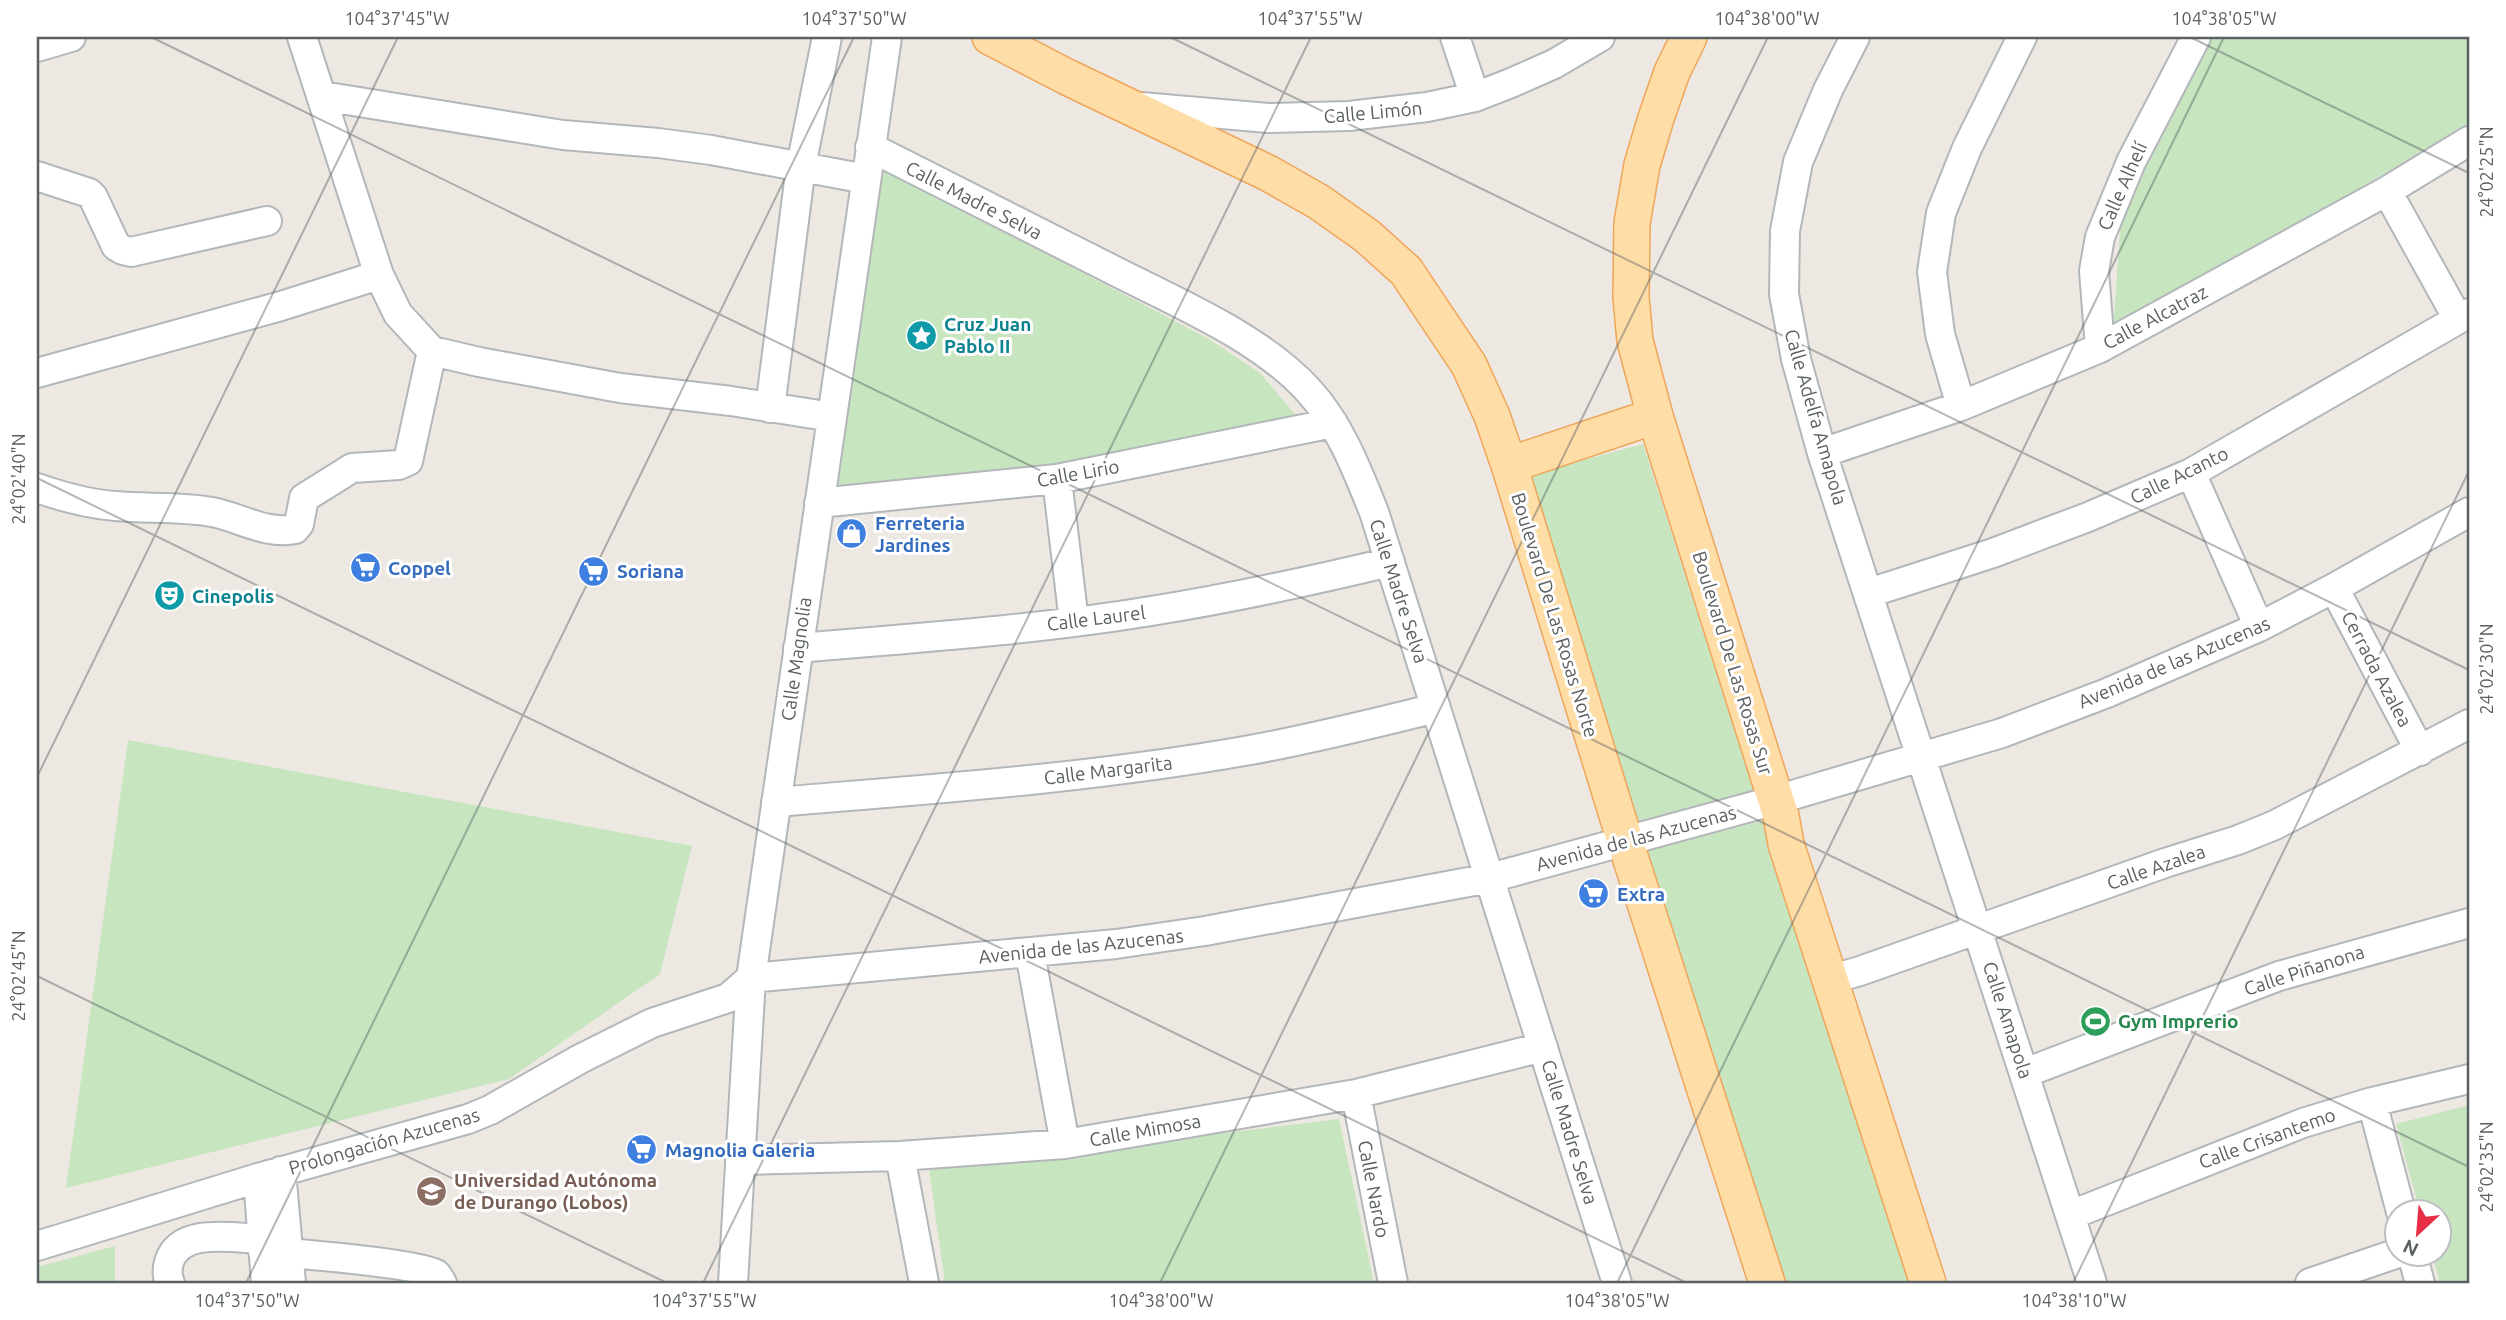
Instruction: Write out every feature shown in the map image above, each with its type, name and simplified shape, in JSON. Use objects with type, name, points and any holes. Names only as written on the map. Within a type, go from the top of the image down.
[{"type":"main road","name":"Boulevard De Las Rosas Norte","points":[[990,37],[1268,173],[1319,202],[1367,236],[1406,271],[1469,365],[1492,416],[1509,465],[1625,841],[1767,1283]]},
{"type":"main road","name":"Boulevard De Las Rosas Sur","points":[[1689,37],[1672,72],[1642,165],[1632,223],[1631,297],[1635,341],[1776,800],[1786,844],[1928,1283]]},
{"type":"main road","points":[[1509,465],[1656,416]]},
{"type":"street","points":[[37,47],[71,37]]},
{"type":"street","points":[[302,37],[379,275],[398,314],[432,351],[620,388],[731,401],[832,417]]},
{"type":"street","points":[[770,408],[801,166],[827,37]]},
{"type":"street","name":"Calle Magnolia","points":[[733,1283],[751,978],[887,37]]},
{"type":"street","points":[[1455,37],[1475,97]]},
{"type":"street","name":"Calle Limón","points":[[1131,107],[1268,117],[1349,116],[1427,107],[1475,97],[1554,64],[1600,37]]},
{"type":"street","name":"Calle Adelfa Amapola","points":[[1855,37],[1828,90],[1798,162],[1785,231],[1784,294],[1796,359],[1822,453],[1921,757]]},
{"type":"street","points":[[1961,406],[1940,334],[1932,272],[1941,213],[1967,148],[2022,37]]},
{"type":"street","name":"Calle Alhelí","points":[[2100,348],[2094,271],[2099,237],[2131,162],[2196,37]]},
{"type":"street","points":[[322,96],[563,135],[658,143],[866,179]]},
{"type":"street","name":"Calle Alcatraz","points":[[1822,453],[1961,406],[2100,348],[2386,191],[2469,141]]},
{"type":"street","name":"Calle Madre Selva","points":[[870,147],[1250,342],[1284,366],[1317,400],[1333,423],[1374,512],[1617,1283]]},
{"type":"street","points":[[37,176],[89,193],[116,246],[131,252],[267,222]]},
{"type":"street","points":[[2386,191],[2464,316]]},
{"type":"street","points":[[37,373],[295,302],[379,275]]},
{"type":"street","name":"Calle Acanto","points":[[1869,593],[1993,553],[2088,517],[2191,473],[2464,316]]},
{"type":"street","points":[[37,488],[71,500],[116,507],[164,506],[214,512],[255,526],[291,530],[299,524],[304,498],[352,468],[405,464],[409,457],[432,351]]},
{"type":"street","name":"Calle Lirio","points":[[819,503],[1057,479],[1333,423]]},
{"type":"street","points":[[2191,473],[2259,627]]},
{"type":"street","points":[[1057,479],[1074,622]]},
{"type":"street","name":"Avenida de las Azucenas","points":[[751,978],[1030,953],[1205,932],[1490,878],[1776,800],[2002,733],[2094,698],[2259,627],[2469,512]]},
{"type":"street","name":"Calle Laurel","points":[[798,648],[932,637],[1150,611],[1260,592],[1390,562]]},
{"type":"street","name":"Cerrada Azalea","points":[[2334,588],[2420,751]]},
{"type":"street","name":"Calle Margarita","points":[[776,802],[998,784],[1137,768],[1252,750],[1436,708]]},
{"type":"street","name":"Calle Azalea","points":[[1829,980],[2238,840],[2275,825],[2469,724]]},
{"type":"street","name":"Calle Amapola","points":[[1921,757],[2092,1283]]},
{"type":"street","name":"Calle Piñanona","points":[[2025,1073],[2279,976],[2469,923]]},
{"type":"street","points":[[1030,953],[1065,1144]]},
{"type":"street","name":"Prolongación Azucenas","points":[[37,1246],[269,1174],[468,1119],[490,1110],[580,1059],[652,1023],[729,998],[751,978]]},
{"type":"street","name":"Calle Mimosa","points":[[740,1160],[900,1156],[1065,1144],[1356,1094],[1543,1047]]},
{"type":"street","name":"Calle Crisantemo","points":[[2071,1215],[2303,1123],[2372,1102],[2469,1079]]},
{"type":"street","name":"Calle Nardo","points":[[1356,1094],[1393,1283]]},
{"type":"street","points":[[2372,1102],[2396,1198]]},
{"type":"street","points":[[900,1156],[924,1283]]},
{"type":"street","points":[[266,1283],[271,1248],[269,1174]]},
{"type":"street","points":[[170,1283],[168,1266],[172,1253],[185,1242],[217,1237],[271,1248],[429,1271],[437,1275],[442,1283]]},
{"type":"street","points":[[271,1248],[291,1283]]},
{"type":"street","points":[[2310,1283],[2384,1258]]},
{"type":"green space","points":[[2213,37],[2469,37],[2469,124],[2113,332],[2121,217]]},
{"type":"green space","points":[[879,166],[1209,339],[1260,373],[1302,422],[1055,470],[837,487]]},
{"type":"green space","points":[[1643,444],[1754,791],[1632,823],[1520,477]]},
{"type":"green space","points":[[128,740],[692,846],[660,974],[509,1079],[66,1188]]},
{"type":"green space","points":[[1762,821],[1911,1283],[1778,1283],[1639,852]]},
{"type":"green space","points":[[2469,1105],[2469,1283],[2440,1283],[2436,1268],[2454,1268],[2454,1198],[2416,1198],[2396,1124]]},
{"type":"green space","points":[[1339,1119],[1374,1283],[945,1283],[929,1169]]},
{"type":"green space","points":[[115,1246],[115,1283],[37,1283],[37,1267]]},
{"type":"place","name":"Cruz Juan Pablo II","points":[[921,335]]},
{"type":"place","name":"Ferreteria Jardines","points":[[852,534]]},
{"type":"place","name":"Coppel","points":[[365,568]]},
{"type":"place","name":"Soriana","points":[[594,571]]},
{"type":"place","name":"Cinepolis","points":[[169,596]]},
{"type":"place","name":"Extra","points":[[1594,894]]},
{"type":"place","name":"Gym Imprerio","points":[[2095,1021]]},
{"type":"place","name":"Magnolia Galeria","points":[[642,1150]]},
{"type":"place","name":"Universidad Autónoma de Durango (Lobos)","points":[[431,1191]]}]
